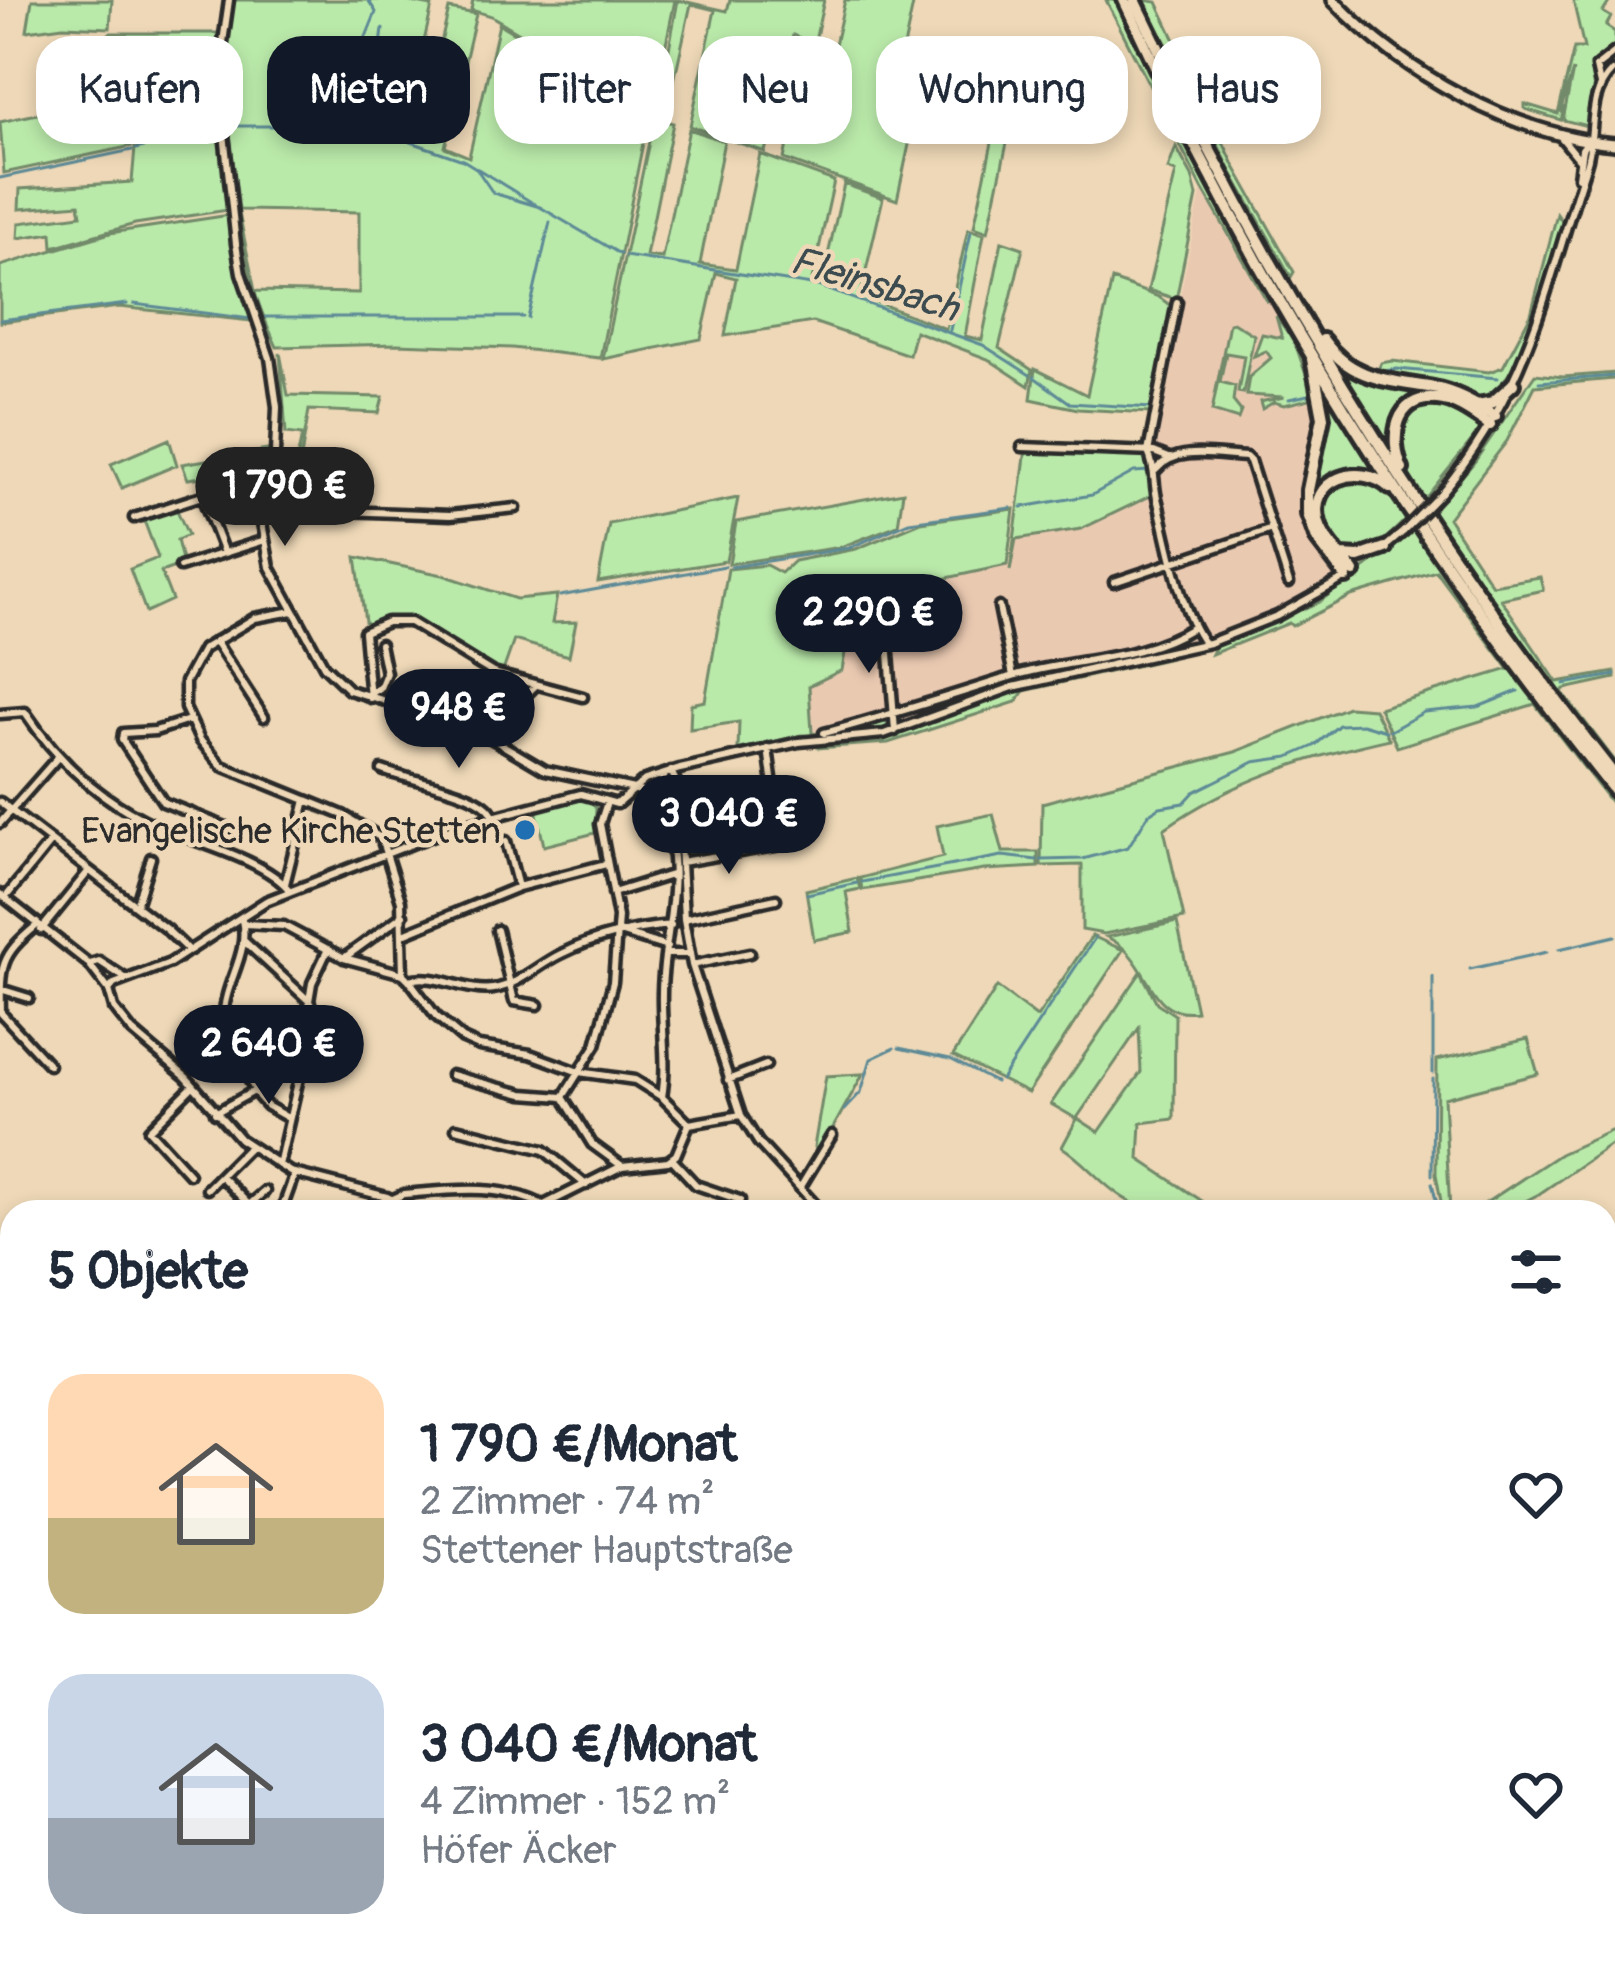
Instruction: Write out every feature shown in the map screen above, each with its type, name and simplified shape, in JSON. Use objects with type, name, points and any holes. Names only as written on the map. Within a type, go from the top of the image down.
[{"type":"highway","points":[[1124,0],[1209,170],[1310,350],[1522,670],[1615,790]]},
{"type":"highway","points":[[1135,0],[1206,143],[1410,499],[1615,776]]},
{"type":"highway","points":[[1303,318],[1332,352],[1362,375],[1387,384],[1442,390],[1478,405],[1493,421]]},
{"type":"highway","points":[[1310,350],[1323,417],[1308,485],[1308,514],[1317,539],[1350,574]]},
{"type":"highway","points":[[1478,405],[1493,402],[1513,384]]},
{"type":"highway","points":[[1410,499],[1394,449],[1395,428],[1404,412],[1424,399],[1443,400],[1493,421]]},
{"type":"highway","points":[[1350,574],[1318,518],[1318,502],[1330,483],[1348,474],[1365,474],[1410,499]]},
{"type":"highway","points":[[1341,556],[1359,557],[1385,548]]},
{"type":"main road","points":[[1333,0],[1375,38],[1438,80],[1496,110],[1559,134],[1611,144]]},
{"type":"street","points":[[229,1],[219,58],[219,98],[239,263],[270,358],[278,416],[262,541],[270,567],[331,676],[349,690],[452,720],[556,774],[651,796],[677,831],[692,965],[741,1115],[758,1142],[811,1200]]},
{"type":"street","points":[[1600,85],[1594,71],[1615,52]]},
{"type":"street","points":[[109,990],[156,970],[288,887],[494,815],[581,794],[620,804],[645,780],[668,772],[799,742],[863,738],[1012,687],[1205,644],[1277,616],[1350,574],[1385,548],[1441,493],[1493,421],[1513,384],[1543,313],[1600,85],[1611,72],[1598,63]]},
{"type":"street","points":[[1559,134],[1583,162]]},
{"type":"street","points":[[1583,162],[1611,144]]},
{"type":"street","points":[[1177,302],[1148,452],[1194,627],[1205,644]]},
{"type":"street","points":[[1022,447],[1148,452],[1169,458],[1246,457],[1289,583]]},
{"type":"street","points":[[1156,470],[1169,458]]},
{"type":"street","points":[[134,518],[202,496],[269,487]]},
{"type":"street","points":[[202,496],[224,553]]},
{"type":"street","points":[[265,508],[450,515],[516,508]]},
{"type":"street","points":[[1114,582],[1272,530]]},
{"type":"street","points":[[180,567],[262,541]]},
{"type":"street","points":[[999,607],[1013,676]]},
{"type":"street","points":[[880,610],[887,628],[895,730]]},
{"type":"street","points":[[293,611],[255,618],[215,640],[189,669],[184,695],[189,720],[222,766],[351,819],[381,838],[404,915],[406,977],[436,1016],[463,1039],[530,1054],[579,1072],[629,1078],[662,1097],[688,1124]]},
{"type":"street","points":[[371,695],[364,632],[388,622],[410,622],[478,666],[583,697]]},
{"type":"street","points":[[824,733],[1013,676],[1155,647],[1194,627]]},
{"type":"street","points":[[215,640],[264,717]]},
{"type":"street","points":[[371,695],[385,679],[380,644]]},
{"type":"street","points":[[452,720],[459,711],[536,686]]},
{"type":"street","points":[[0,714],[25,712],[58,757],[132,814],[266,871],[288,887]]},
{"type":"street","points":[[189,720],[155,731],[123,734],[122,740],[163,802],[246,835]]},
{"type":"street","points":[[681,862],[782,844],[768,748]]},
{"type":"street","points":[[0,823],[58,757]]},
{"type":"street","points":[[382,770],[480,798],[494,815]]},
{"type":"street","points":[[668,772],[683,796]]},
{"type":"street","points":[[662,1097],[662,996],[674,848],[659,789],[668,772]]},
{"type":"street","points":[[288,887],[306,800]]},
{"type":"street","points":[[0,802],[189,951]]},
{"type":"street","points":[[563,1097],[596,1045],[619,932],[600,824],[607,802]]},
{"type":"street","points":[[506,841],[518,887]]},
{"type":"street","points":[[51,842],[2,896],[89,964],[132,1031],[194,1086],[229,1130],[295,1174],[393,1199],[404,1194],[494,1190],[519,1200]]},
{"type":"street","points":[[136,906],[151,858]]},
{"type":"street","points":[[404,933],[518,887],[606,864]]},
{"type":"street","points":[[49,1065],[4,1018],[3,958],[14,943],[39,928],[88,871]]},
{"type":"street","points":[[613,892],[671,879],[682,884]]},
{"type":"street","points":[[684,919],[776,899]]},
{"type":"street","points":[[344,958],[404,915]]},
{"type":"street","points":[[242,920],[244,940],[224,1014],[256,1090],[267,1106],[288,1118]]},
{"type":"street","points":[[242,920],[284,926],[344,958],[406,977],[478,990],[510,984],[565,952],[619,932],[670,925]]},
{"type":"street","points":[[497,930],[516,1004],[538,1006]]},
{"type":"street","points":[[619,932],[667,951],[690,954]]},
{"type":"street","points":[[244,940],[309,1001],[339,1061]]},
{"type":"street","points":[[309,1001],[328,949]]},
{"type":"street","points":[[692,965],[750,953]]},
{"type":"street","points":[[89,964],[99,962],[129,980]]},
{"type":"street","points":[[0,989],[28,998]]},
{"type":"street","points":[[279,1166],[298,1078],[289,1052]]},
{"type":"street","points":[[728,1080],[766,1065]]},
{"type":"street","points":[[451,1075],[523,1094],[563,1097]]},
{"type":"street","points":[[188,1174],[149,1130],[194,1086]]},
{"type":"street","points":[[215,1114],[256,1090]]},
{"type":"street","points":[[563,1097],[592,1144],[622,1166]]},
{"type":"street","points":[[688,1124],[741,1115]]},
{"type":"street","points":[[558,1200],[622,1166],[658,1165],[672,1159],[688,1124]]},
{"type":"street","points":[[456,1128],[544,1150],[586,1185]]},
{"type":"street","points":[[800,1188],[832,1136]]},
{"type":"street","points":[[208,1189],[250,1146]]},
{"type":"street","points":[[672,1159],[696,1185],[740,1200]]},
{"type":"street","points":[[285,1200],[295,1174]]},
{"type":"street","points":[[221,1176],[244,1200]]},
{"type":"street","points":[[254,1200],[265,1190]]},
{"type":"shaded area","points":[[1202,188],[1318,382],[1346,577],[1225,638],[1077,672],[874,736],[814,741],[809,685],[842,672],[857,599],[1011,565],[1014,538],[1106,519],[1153,494],[1148,452]]},
{"type":"green space","points":[[32,0],[112,0],[110,28],[63,26],[27,31]]},
{"type":"green space","points":[[234,0],[400,0],[432,6],[425,36],[267,36],[267,144],[446,144],[469,157],[494,46],[494,144],[643,144],[600,358],[512,348],[397,344],[277,347],[255,291],[359,293],[359,212],[239,210],[231,144],[243,144],[243,36],[229,36]]},
{"type":"green space","points":[[473,0],[675,0],[668,36],[525,36],[471,10]]},
{"type":"green space","points":[[678,0],[727,11],[730,0],[824,0],[816,36],[709,36],[715,10],[691,4],[674,81],[671,36]]},
{"type":"green space","points":[[845,0],[914,0],[906,36],[876,36],[876,144],[909,144],[897,200],[784,159],[787,144],[852,144],[852,36],[837,36]]},
{"type":"green space","points":[[1106,0],[1118,0],[1152,68],[1152,90],[1128,36]]},
{"type":"green space","points":[[1144,0],[1157,2],[1173,36],[1162,36]]},
{"type":"green space","points":[[1573,0],[1610,1],[1603,12],[1611,17],[1606,26],[1615,32],[1615,44],[1590,65],[1594,90],[1587,126],[1563,120],[1573,70],[1561,120],[1525,109],[1525,104],[1558,114],[1574,48],[1584,48]]},
{"type":"green space","points":[[449,9],[476,14],[470,40],[470,36],[443,36]]},
{"type":"green space","points":[[499,24],[519,36],[496,36]]},
{"type":"green space","points":[[110,33],[219,33],[218,36],[107,36]]},
{"type":"green space","points":[[698,89],[698,129],[690,126]]},
{"type":"green space","points":[[36,114],[36,144],[132,146],[4,173],[0,122]]},
{"type":"green space","points":[[689,129],[698,132],[698,144],[723,144],[700,264],[736,269],[760,154],[834,181],[812,280],[822,282],[844,184],[883,198],[860,296],[946,329],[968,229],[984,234],[965,336],[982,340],[1002,241],[1023,248],[999,348],[1032,370],[1029,386],[988,359],[915,331],[909,355],[813,322],[725,336],[736,278],[716,273],[701,339],[603,359],[648,144],[669,144],[646,256],[662,258]]},
{"type":"green space","points":[[221,144],[228,210],[135,224],[53,247],[52,233],[18,238],[19,223],[81,215],[79,204],[19,209],[20,189],[132,182],[135,148]]},
{"type":"green space","points":[[742,144],[767,144],[765,152]]},
{"type":"green space","points":[[992,144],[1007,144],[988,232],[974,227]]},
{"type":"green space","points":[[1180,144],[1190,144],[1272,297],[1267,301]]},
{"type":"green space","points":[[1217,144],[1224,144],[1294,272],[1291,277]]},
{"type":"green space","points":[[1176,147],[1197,196],[1173,298],[1148,290],[1176,172],[1168,169]]},
{"type":"green space","points":[[239,213],[255,291],[244,249]]},
{"type":"green space","points":[[1557,214],[1563,223],[1538,316],[1518,360],[1489,396],[1473,396],[1431,381],[1388,377],[1378,370],[1381,363],[1392,361],[1489,372],[1503,367],[1531,314]]},
{"type":"green space","points":[[230,215],[251,321],[119,307],[0,322],[0,266],[110,233]]},
{"type":"green space","points":[[1112,280],[1171,306],[1150,413],[1078,409],[1031,399],[1035,369],[1087,395]]},
{"type":"green space","points":[[1276,316],[1295,343],[1314,398],[1284,405],[1274,402],[1262,409],[1260,402],[1284,397],[1246,395],[1249,377],[1271,358],[1266,351],[1254,356],[1262,334],[1282,338]]},
{"type":"green space","points":[[1229,323],[1254,335],[1243,393],[1238,392],[1244,356],[1226,353],[1220,382],[1235,386],[1233,401],[1241,411],[1238,419],[1212,411]]},
{"type":"green space","points":[[280,353],[288,395],[383,397],[379,413],[309,410],[294,499],[289,499],[302,435],[286,433]]},
{"type":"green space","points":[[1338,364],[1384,386],[1444,396],[1397,414],[1385,440]]},
{"type":"green space","points":[[1615,373],[1615,379],[1535,386],[1507,441],[1448,518],[1492,585],[1540,577],[1543,590],[1501,599],[1557,682],[1615,672],[1615,678],[1562,692],[1615,767],[1512,630],[1432,512],[1475,461],[1535,374]]},
{"type":"green space","points":[[1320,381],[1380,475],[1355,469],[1336,474],[1314,509],[1309,504],[1323,438]]},
{"type":"green space","points":[[1428,401],[1456,407],[1479,423],[1480,430],[1424,500],[1402,460],[1399,439],[1403,415]]},
{"type":"green space","points":[[169,439],[177,465],[122,488],[111,464]]},
{"type":"green space","points":[[274,449],[271,467],[188,479],[182,464]]},
{"type":"green space","points":[[1026,449],[1146,453],[1153,472],[1152,495],[1081,529],[1016,539],[1010,571]]},
{"type":"green space","points":[[1353,476],[1382,484],[1392,496],[1448,579],[1615,799],[1615,808],[1535,704],[1397,747],[1379,708],[1509,669],[1436,571],[1351,596],[1292,626],[1289,623],[1212,654],[1216,646],[1319,602],[1410,534],[1401,524],[1375,545],[1343,551],[1325,524],[1323,502],[1325,492]]},
{"type":"green space","points":[[903,492],[898,525],[841,547],[729,564],[736,522]]},
{"type":"green space","points":[[738,498],[726,561],[598,582],[609,524]]},
{"type":"green space","points":[[176,508],[188,535],[177,540],[183,564],[161,572],[172,600],[146,612],[130,569],[158,558],[143,518]]},
{"type":"green space","points":[[1014,509],[1007,565],[855,598],[842,670],[809,686],[812,733],[827,735],[882,721],[889,724],[887,728],[837,737],[801,735],[738,750],[739,722],[690,729],[691,704],[705,701],[728,569],[766,565],[781,573],[794,561],[856,549],[921,522]]},
{"type":"green space","points":[[356,557],[443,575],[516,599],[557,595],[552,623],[576,622],[569,656],[514,640],[502,674],[419,625],[384,621],[366,628]]},
{"type":"green space","points":[[1171,658],[1024,691],[1016,702],[888,743],[818,748],[817,742],[890,733],[1046,681]]},
{"type":"green space","points":[[1348,707],[1374,709],[1389,739],[1272,772],[1164,829],[1184,918],[1104,934],[1082,930],[1082,865],[1041,866],[1042,803],[1235,752]]},
{"type":"green space","points":[[590,800],[596,808],[595,833],[544,846],[536,809]]},
{"type":"green space","points":[[715,803],[723,853],[691,858],[688,806]]},
{"type":"green space","points":[[993,814],[1003,852],[1038,852],[1038,867],[984,870],[862,890],[860,878],[943,857],[937,826]]},
{"type":"green space","points":[[857,878],[860,889],[846,892],[853,932],[814,940],[806,890]]},
{"type":"green space","points":[[1177,922],[1196,1011],[1167,1006],[1134,959],[1107,937]]},
{"type":"green space","points":[[1092,936],[1123,950],[1028,1093],[953,1056],[997,987],[1037,1017]]},
{"type":"green space","points":[[1141,972],[1157,1003],[1175,1015],[1174,1119],[1141,1123],[1139,1159],[1200,1200],[1129,1200],[1114,1191],[1062,1147],[1077,1119],[1051,1104]],"holes":[[[1139,1028],[1141,1072],[1099,1132],[1077,1118]]]},
{"type":"green space","points":[[1528,1039],[1538,1074],[1444,1098],[1449,1200],[1441,1200],[1436,1174],[1437,1060]]},
{"type":"green space","points":[[863,1074],[819,1153],[814,1147],[826,1076]]},
{"type":"green space","points":[[1615,1129],[1615,1142],[1539,1194],[1527,1200],[1490,1200],[1560,1154]]},
{"type":"waterway","points":[[366,36],[376,12],[368,0]]},
{"type":"waterway","points":[[382,36],[383,29]]},
{"type":"waterway","name":"Fleinsbach","points":[[243,126],[352,126],[394,136],[463,160],[476,168],[493,193],[540,207],[620,254]]},
{"type":"waterway","name":"Fleinsbach","points":[[136,149],[155,144]]},
{"type":"waterway","name":"Fleinsbach","points":[[0,178],[132,150]]},
{"type":"waterway","points":[[478,169],[536,205]]},
{"type":"waterway","points":[[528,318],[550,222]]},
{"type":"waterway","points":[[950,330],[971,232]]},
{"type":"waterway","name":"Fleinsbach","points":[[625,256],[818,286],[983,345],[1030,375]]},
{"type":"waterway","points":[[0,320],[127,304]]},
{"type":"waterway","points":[[134,304],[251,319]]},
{"type":"waterway","points":[[265,317],[523,317]]},
{"type":"waterway","name":"Fleinsbach","points":[[1378,372],[1397,369],[1498,378]]},
{"type":"waterway","name":"Fleinsbach","points":[[1539,382],[1615,376]]},
{"type":"waterway","name":"Fleinsbach","points":[[1034,377],[1070,403],[1152,408]]},
{"type":"waterway","name":"Fleinsbach","points":[[1289,399],[1313,394]]},
{"type":"waterway","points":[[1022,507],[1092,495],[1134,472],[1150,471]]},
{"type":"waterway","points":[[731,567],[849,548],[909,522],[1011,508]]},
{"type":"waterway","points":[[560,596],[725,566]]},
{"type":"waterway","points":[[1564,684],[1615,675]]},
{"type":"waterway","points":[[1390,731],[1424,712],[1478,707],[1518,691]]},
{"type":"waterway","points":[[1041,860],[1083,859],[1128,847],[1149,814],[1160,807],[1184,803],[1194,792],[1254,762],[1289,757],[1314,746],[1339,725],[1362,724],[1386,731]]},
{"type":"waterway","points":[[862,882],[1002,856],[1037,860]]},
{"type":"waterway","points":[[807,894],[857,883]]},
{"type":"waterway","points":[[1559,949],[1615,936]]},
{"type":"waterway","points":[[1001,1080],[1095,938]]},
{"type":"waterway","points":[[1470,969],[1547,952]]},
{"type":"waterway","points":[[1433,977],[1433,1073]]},
{"type":"waterway","points":[[844,1110],[861,1092],[871,1059],[894,1048]]},
{"type":"waterway","points":[[899,1048],[950,1059],[995,1082]]},
{"type":"waterway","points":[[1432,1175],[1433,1079]]},
{"type":"waterway","points":[[1432,1183],[1436,1200]]},
{"type":"place","name":"Evangelische Kirche Stetten","points":[[525,830]]}]
